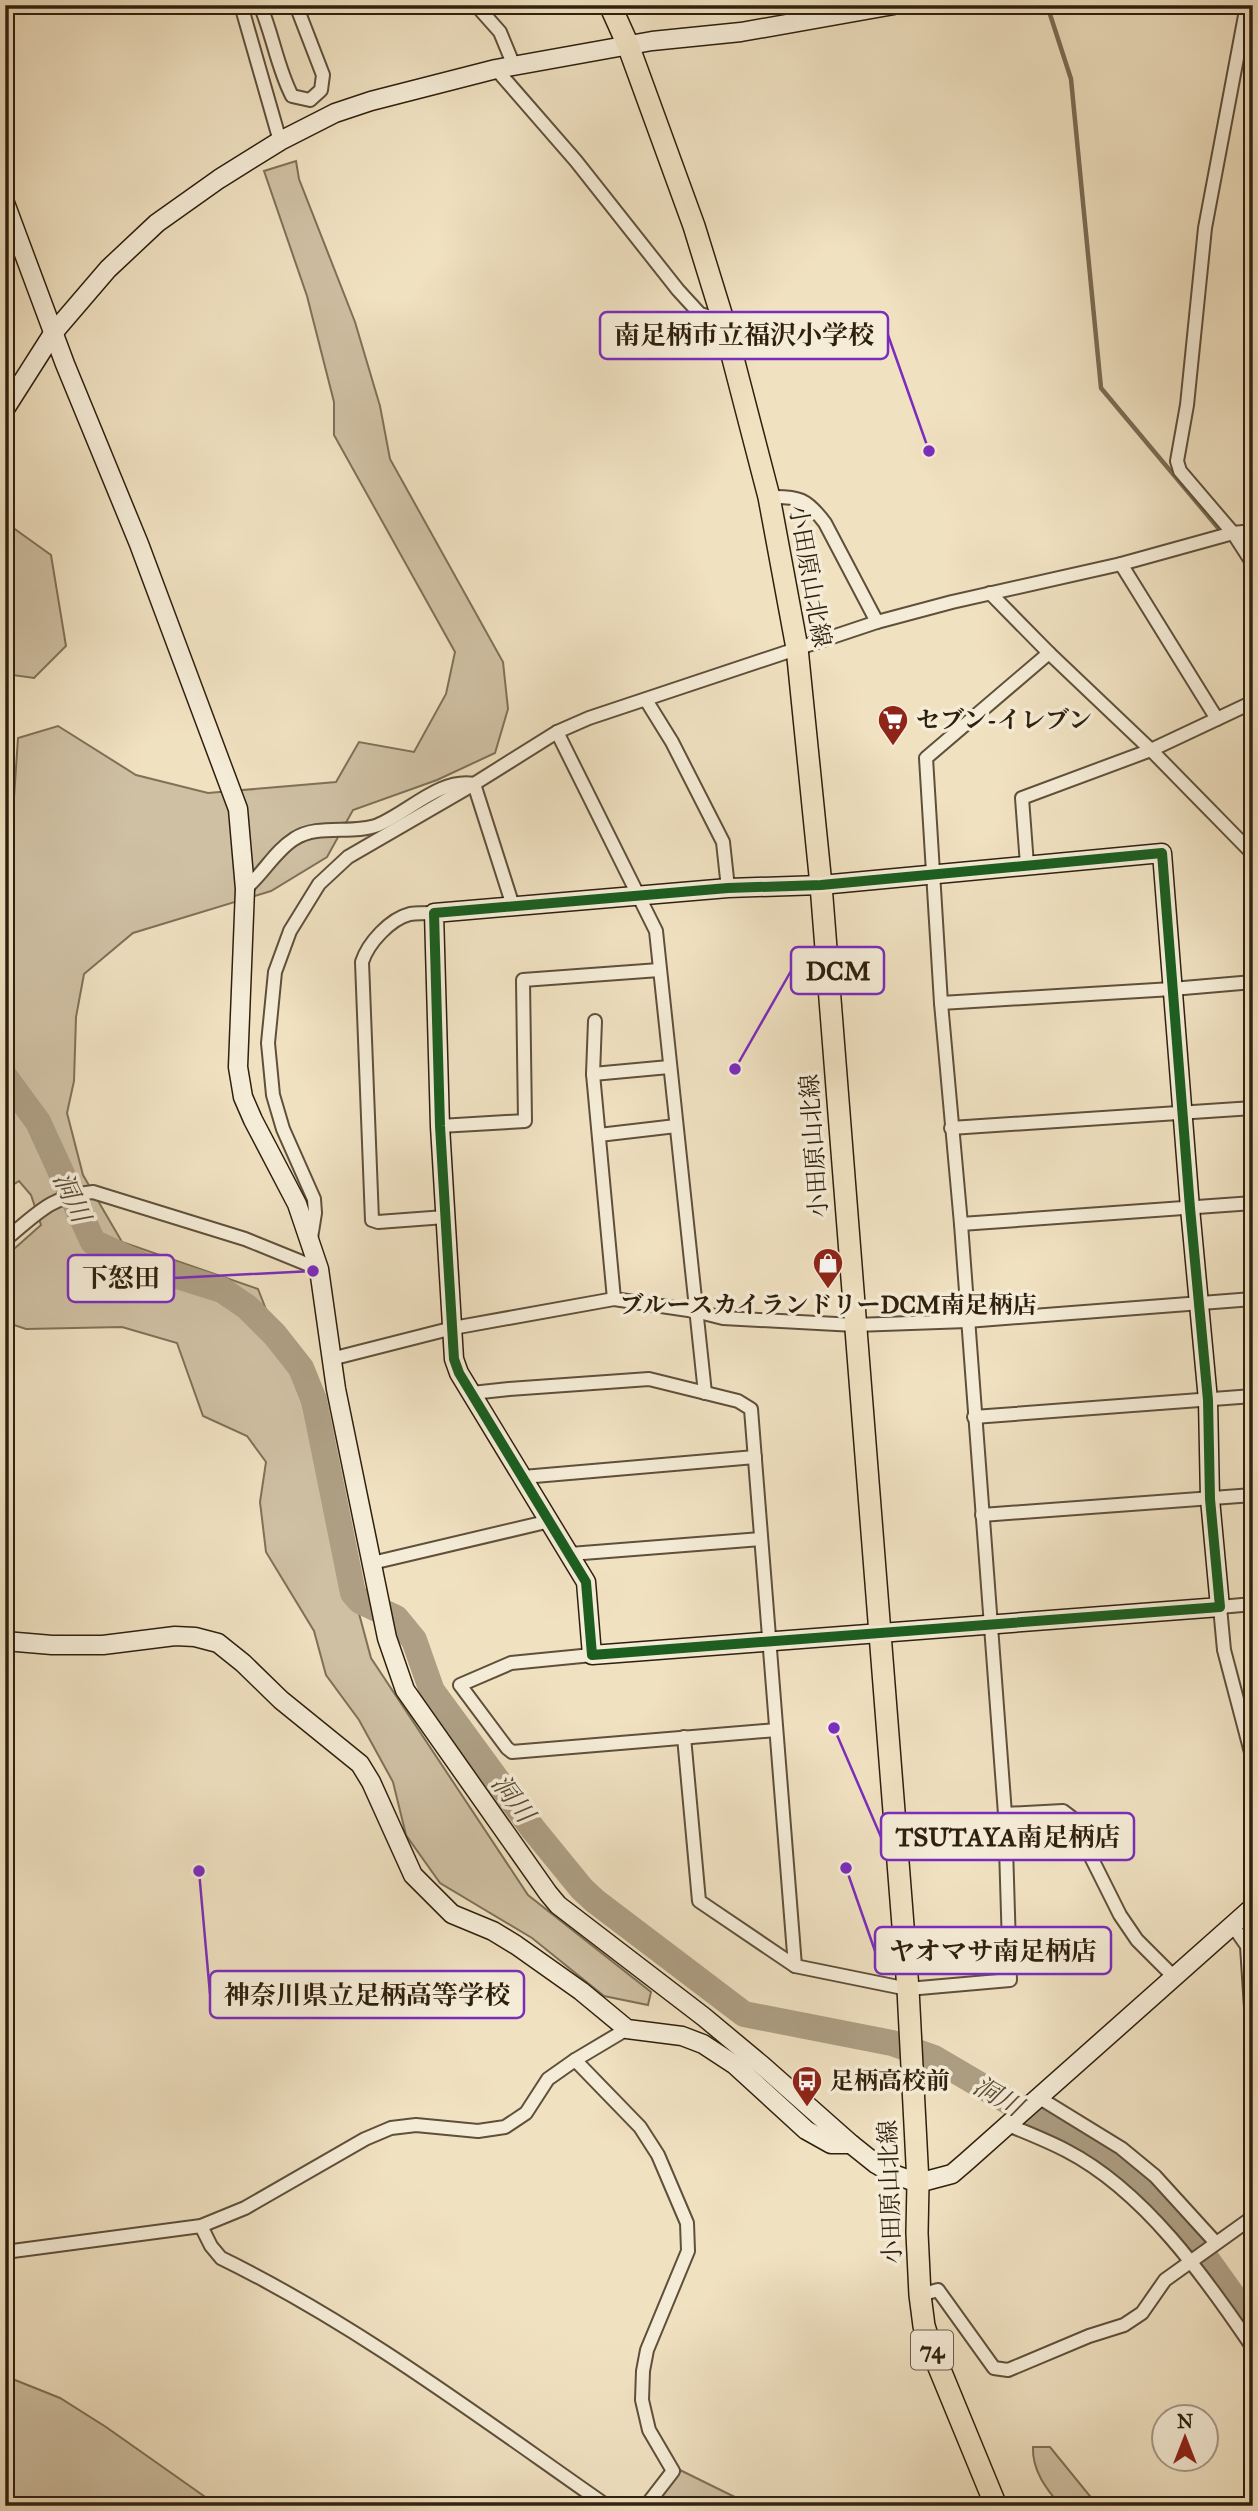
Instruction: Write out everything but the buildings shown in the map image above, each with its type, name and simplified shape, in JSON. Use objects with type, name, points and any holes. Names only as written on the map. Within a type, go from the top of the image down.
[{"type":"main road","name":"小田原山北線","points":[[610,5],[628,45],[694,226],[723,320],[769,497],[797,648],[821,885],[909,1992],[920,2295],[924,2326],[931,2348],[996,2506]]},
{"type":"street","points":[[241,5],[288,137]]},
{"type":"street","points":[[260,5],[272,34],[280,72],[292,96],[310,100],[321,90],[323,75],[296,5]]},
{"type":"street","points":[[476,5],[500,32],[505,68],[576,161],[700,314],[723,320]]},
{"type":"street","points":[[5,409],[54,332],[108,269],[157,223],[219,179],[288,137],[335,113],[371,101],[505,68],[652,41],[741,32],[814,12],[894,5]]},
{"type":"street","points":[[1247,5],[1205,228],[1187,405],[1177,461],[1180,471],[1233,533],[1253,564]]},
{"type":"street","points":[[5,203],[65,364],[139,544],[235,800],[242,833],[246,889],[237,1036],[243,1097],[297,1203],[320,1269],[331,1359],[387,1638],[405,1690],[548,1893],[558,1905],[704,2017],[850,2144],[893,2174],[918,2183],[952,2174],[1253,1907]]},
{"type":"street","points":[[769,497],[790,496],[806,501],[816,510],[877,622]]},
{"type":"street","points":[[310,1241],[315,1213],[314,1199],[283,1129],[273,1095],[268,1043],[275,972],[290,931],[319,884],[348,857],[474,784],[556,732],[589,718],[877,622],[1121,564],[1233,533],[1253,531]]},
{"type":"street","points":[[1121,564],[1217,719]]},
{"type":"street","points":[[990,593],[1253,854]]},
{"type":"street","points":[[684,1737],[699,1901],[795,1966],[909,1992],[1010,1980],[1006,1814],[961,1224],[941,1003],[926,758],[1049,653]]},
{"type":"street","points":[[646,700],[672,741],[723,842],[728,888]]},
{"type":"street","points":[[1027,865],[1022,798],[1151,750],[1253,702]]},
{"type":"street","points":[[556,732],[656,931],[705,1393]]},
{"type":"street","points":[[246,889],[294,838],[312,832],[371,827],[445,788],[462,782],[474,784]]},
{"type":"street","points":[[474,784],[513,906]]},
{"type":"street","points":[[445,1217],[378,1222],[372,1220],[362,962],[366,950],[391,924],[408,915],[728,888],[821,885],[1163,853],[1189,1209],[1208,1400],[1210,1499],[1224,1650],[1253,1760]]},
{"type":"street","points":[[434,913],[440,1126],[454,1359],[459,1373],[586,1582],[592,1655]]},
{"type":"street","points":[[440,1126],[525,1121],[523,980],[659,970]]},
{"type":"street","points":[[941,1003],[1253,982]]},
{"type":"street","points":[[595,1021],[593,1074],[614,1298]]},
{"type":"street","points":[[593,1074],[669,1067]]},
{"type":"street","points":[[951,1128],[1253,1108]]},
{"type":"street","points":[[599,1135],[676,1126]]},
{"type":"street","points":[[5,1240],[52,1201],[93,1192],[245,1239],[320,1269]]},
{"type":"street","points":[[961,1224],[1253,1203]]},
{"type":"street","points":[[331,1359],[453,1328],[614,1298],[723,1318],[855,1325],[967,1321],[1253,1299]]},
{"type":"street","points":[[472,1393],[649,1380],[738,1401],[751,1409],[795,1966]]},
{"type":"street","points":[[974,1417],[1253,1396]]},
{"type":"street","points":[[523,1477],[755,1458]]},
{"type":"street","points":[[982,1514],[1253,1495]]},
{"type":"street","points":[[372,1563],[550,1521]]},
{"type":"street","points":[[570,1554],[761,1539]]},
{"type":"street","points":[[776,1730],[512,1752],[460,1685],[511,1663],[528,1659],[1253,1604]]},
{"type":"street","points":[[5,1642],[103,1645],[175,1636],[195,1637],[218,1643],[243,1662],[281,1700],[359,1764],[371,1782],[413,1875],[452,1914],[493,1931],[516,1945],[581,1991],[628,2029],[682,2036],[703,2044],[735,2065],[806,2130],[831,2144],[850,2144]]},
{"type":"street","points":[[1006,1814],[1063,1811],[1071,1817],[1120,1914],[1137,1940],[1174,1977]]},
{"type":"street","points":[[1233,1926],[1247,1946],[1253,2039]]},
{"type":"street","points":[[5,2252],[201,2226],[245,2207],[365,2139],[391,2128],[416,2125],[478,2131],[505,2127],[526,2112],[548,2079],[628,2029]]},
{"type":"street","points":[[575,2060],[640,2127],[658,2155],[687,2222],[688,2251],[647,2350],[643,2371],[642,2400],[649,2430],[673,2471],[646,2506]]},
{"type":"street","points":[[1038,2098],[1121,2148],[1155,2176],[1215,2244]]},
{"type":"street","points":[[1009,2125],[1068,2151],[1109,2178],[1159,2225],[1190,2262],[1253,2348]]},
{"type":"street","points":[[920,2295],[938,2290],[994,2368],[1007,2370],[1089,2336],[1124,2326],[1142,2313],[1166,2280],[1253,2217]]},
{"type":"street","points":[[201,2226],[211,2246],[221,2258],[313,2306],[607,2506]]},
{"type":"shaded area","points":[[296,161],[299,179],[355,322],[380,406],[390,459],[503,662],[508,709],[495,753],[437,780],[353,810],[327,857],[271,891],[133,933],[84,974],[76,1017],[74,1081],[67,1113],[83,1175],[122,1242],[258,1289],[302,1402],[371,1658],[528,1895],[651,1992],[648,2005],[604,1996],[532,1938],[440,1883],[406,1835],[393,1782],[359,1720],[326,1675],[314,1631],[266,1552],[260,1502],[266,1462],[247,1436],[203,1416],[177,1343],[122,1327],[26,1329],[5,1322],[5,1257],[41,1225],[31,1195],[19,1181],[5,1190],[5,874],[12,827],[18,738],[58,726],[136,775],[208,793],[336,782],[359,742],[414,752],[446,694],[455,652],[334,435],[334,402],[307,296],[264,171]]},
{"type":"shaded area","points":[[5,522],[51,555],[66,646],[34,678],[5,674]]},
{"type":"shaded area","points":[[5,2376],[60,2398],[218,2506],[5,2506]]},
{"type":"shaded area","points":[[1033,2447],[1050,2447],[1098,2506],[1061,2506],[1041,2479],[1035,2464]]},
{"type":"shaded area","points":[[680,2470],[753,2506],[653,2506]]},
{"type":"waterway","points":[[1047,5],[1071,79],[1101,388],[1219,529]]},
{"type":"waterway","name":"洞川","points":[[5,1077],[38,1122],[93,1242],[143,1265],[222,1290],[247,1307],[275,1335],[301,1368],[314,1400],[353,1593],[360,1601],[396,1618],[414,1640],[432,1691],[533,1829],[582,1889],[744,2014],[892,2043],[934,2058],[1113,2163],[1151,2194],[1188,2233],[1253,2324]]},
{"type":"cycle path","points":[[1162,853],[1208,1400],[1210,1499],[1220,1607],[592,1655],[586,1582],[459,1373],[454,1359],[440,1126],[434,913],[728,888],[821,885],[1162,853]]},
{"type":"place","name":"南足柄市立福沢小学校","points":[[929,451]]},
{"type":"place","name":"セブン-イレブン","points":[[893,747]]},
{"type":"place","name":"DCM","points":[[735,1069]]},
{"type":"place","name":"下怒田","points":[[313,1271]]},
{"type":"place","name":"ブルースカイランドリーDCM南足柄店","points":[[828,1290]]},
{"type":"place","name":"TSUTAYA南足柄店","points":[[834,1728]]},
{"type":"place","name":"ヤオマサ南足柄店","points":[[846,1868]]},
{"type":"place","name":"神奈川県立足柄高等学校","points":[[199,1871]]},
{"type":"place","name":"足柄高校前","points":[[807,2108]]}]
